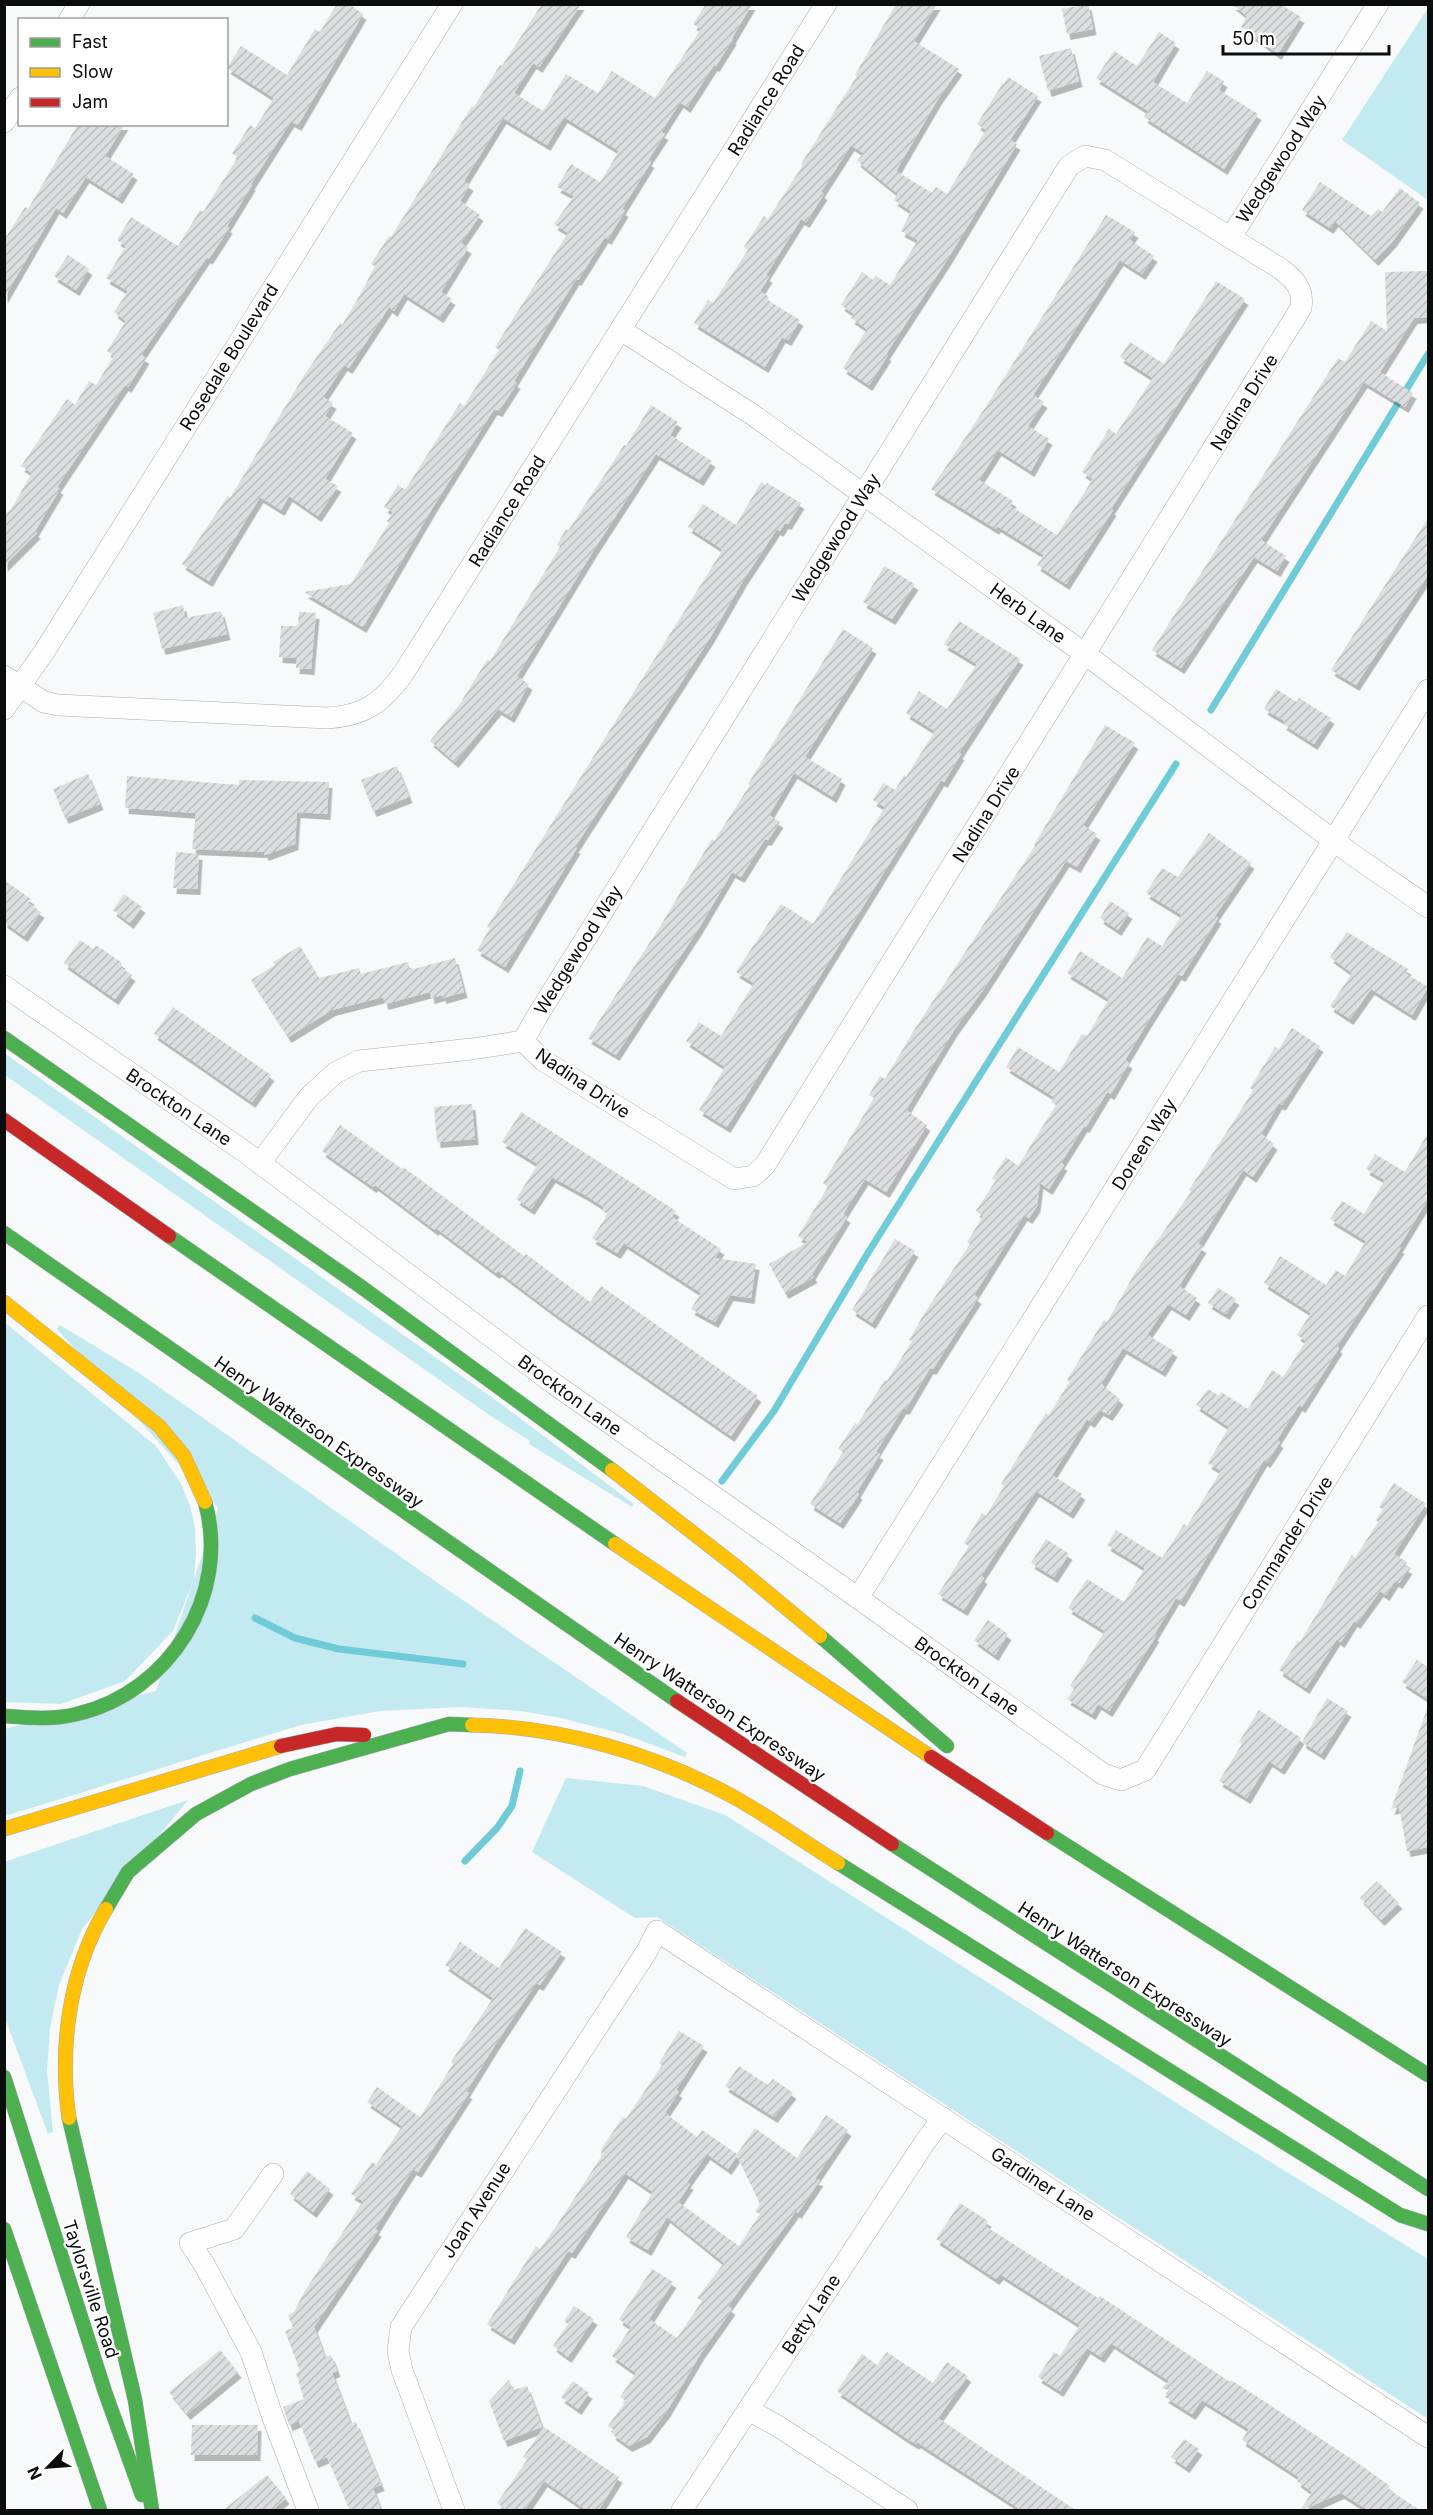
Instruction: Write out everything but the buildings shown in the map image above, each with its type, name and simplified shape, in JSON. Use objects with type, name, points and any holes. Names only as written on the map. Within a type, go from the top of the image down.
[{"type":"main road","points":[[4,1038],[359,1286],[524,1405],[708,1544],[960,1756]]},
{"type":"main road","points":[[4,1120],[468,1443],[1068,1847],[1254,1968],[1428,2075]]},
{"type":"main road","name":"Henry Watterson Expressway","points":[[4,1233],[646,1680],[941,1877],[1428,2189]]},
{"type":"main road","points":[[4,1302],[173,1439],[193,1472],[201,1492],[206,1509],[212,1554],[210,1576],[199,1615],[157,1673],[115,1701],[89,1711],[46,1719],[19,1719],[4,1716]]},
{"type":"main road","points":[[150,2511],[135,2400],[73,2139],[65,2093],[65,2036],[82,1958],[108,1902],[128,1872],[196,1814],[251,1784],[290,1769],[449,1724],[533,1730],[574,1738],[652,1760],[730,1795],[1268,2134],[1400,2215],[1428,2224]]},
{"type":"main road","points":[[4,1828],[292,1743],[337,1734],[405,1738]]},
{"type":"main road","points":[[978,1772],[1068,1847]]},
{"type":"main road","name":"Taylorsville Road","points":[[4,2077],[105,2392],[150,2511]]},
{"type":"main road","points":[[4,2229],[100,2511]]},
{"type":"main road","points":[[9,2244],[24,2248]]},
{"type":"main road","points":[[67,2321],[105,2392]]},
{"type":"street","points":[[70,18],[79,4]]},
{"type":"street","name":"Rosedale Boulevard","points":[[4,709],[12,681],[44,652],[452,4]]},
{"type":"street","name":"Radiance Road","points":[[12,681],[44,702],[70,706],[327,718],[355,714],[375,705],[389,693],[404,674],[826,4]]},
{"type":"street","name":"Wedgewood Way","points":[[523,1041],[1069,166],[1085,156],[1105,160],[1231,237],[1378,4]]},
{"type":"street","points":[[4,122],[18,101]]},
{"type":"street","name":"Nadina Drive","points":[[523,1041],[544,1061],[728,1176],[744,1179],[759,1173],[1301,308],[1301,292],[1295,280],[1231,237]]},
{"type":"street","name":"Herb Lane","points":[[621,330],[753,415],[864,494],[1428,907]]},
{"type":"street","name":"Doreen Way","points":[[858,1598],[1428,690]]},
{"type":"street","name":"Brockton Lane","points":[[4,986],[260,1163],[572,1397],[1103,1774],[1121,1780],[1145,1770]]},
{"type":"street","points":[[260,1163],[309,1097],[335,1073],[358,1061],[472,1049],[523,1041]]},
{"type":"street","name":"Commander Drive","points":[[1145,1770],[1428,1316]]},
{"type":"street","name":"Gardiner Lane","points":[[657,1931],[1428,2437]]},
{"type":"street","name":"Joan Avenue","points":[[453,2511],[402,2370],[398,2351],[401,2327],[647,1951],[657,1931]]},
{"type":"street","name":"Betty Lane","points":[[682,2511],[943,2118]]},
{"type":"street","points":[[273,2174],[234,2229],[190,2243],[204,2264],[251,2352],[308,2511]]},
{"type":"street","points":[[748,2410],[776,2425],[907,2511]]},
{"type":"shaded area","points":[[1428,8],[1428,200],[1342,140]]},
{"type":"shaded area","points":[[4,1053],[497,1401],[634,1504],[632,1507],[529,1444],[530,1441],[488,1414],[5,1075]]},
{"type":"shaded area","points":[[4,1322],[156,1446],[181,1484],[195,1527],[194,1579],[173,1631],[125,1681],[61,1704],[5,1702]]},
{"type":"shaded area","points":[[60,1325],[139,1373],[445,1588],[687,1753],[685,1757],[623,1734],[561,1718],[521,1711],[461,1707],[380,1711],[301,1725],[5,1816],[4,1729],[156,1691],[218,1508],[57,1329]]},
{"type":"shaded area","points":[[566,1778],[643,1786],[725,1815],[1233,2139],[1428,2259],[1428,2419],[657,1917],[635,1918],[532,1852]]},
{"type":"shaded area","points":[[188,1800],[82,1929],[59,1985],[50,2028],[47,2071],[53,2132],[48,2134],[5,2018],[4,1862]]},
{"type":"waterway","points":[[1211,710],[1428,354]]},
{"type":"waterway","points":[[722,1481],[774,1411],[866,1256],[1176,764]]},
{"type":"waterway","points":[[255,1618],[295,1638],[339,1649],[463,1664]]},
{"type":"waterway","points":[[465,1861],[497,1828],[512,1806],[520,1771]]},
{"type":"traffic: fast","points":[[4,1038],[360,1286],[612,1470]]},
{"type":"traffic: fast","points":[[4,1233],[677,1701]]},
{"type":"traffic: fast","points":[[169,1236],[615,1544]]},
{"type":"traffic: fast","points":[[4,1716],[50,1718],[77,1714],[110,1702],[140,1685],[165,1662],[186,1635],[200,1604],[209,1571],[211,1537],[205,1502]]},
{"type":"traffic: fast","points":[[820,1636],[947,1746]]},
{"type":"traffic: fast","points":[[106,1909],[128,1872],[196,1814],[251,1784],[290,1769],[449,1724],[472,1725]]},
{"type":"traffic: fast","points":[[1047,1833],[1428,2075]]},
{"type":"traffic: fast","points":[[892,1844],[1428,2189]]},
{"type":"traffic: fast","points":[[838,1863],[1400,2215],[1428,2224]]},
{"type":"traffic: fast","points":[[4,2077],[105,2392],[142,2495]]},
{"type":"traffic: fast","points":[[69,2118],[135,2400],[152,2510]]},
{"type":"traffic: fast","points":[[4,2229],[100,2510]]},
{"type":"traffic: slow","points":[[4,1302],[159,1426],[184,1456],[205,1502]]},
{"type":"traffic: slow","points":[[612,1470],[738,1568],[820,1636]]},
{"type":"traffic: slow","points":[[615,1544],[931,1757]]},
{"type":"traffic: slow","points":[[472,1725],[539,1731],[572,1737],[638,1755],[730,1795],[838,1863]]},
{"type":"traffic: slow","points":[[4,1829],[281,1746]]},
{"type":"traffic: slow","points":[[69,2118],[65,2065],[70,2010],[83,1958],[106,1909]]},
{"type":"traffic: jam","points":[[4,1120],[169,1236]]},
{"type":"traffic: jam","points":[[677,1701],[892,1844]]},
{"type":"traffic: jam","points":[[281,1746],[337,1734],[364,1735]]},
{"type":"traffic: jam","points":[[931,1757],[1047,1833]]}]
